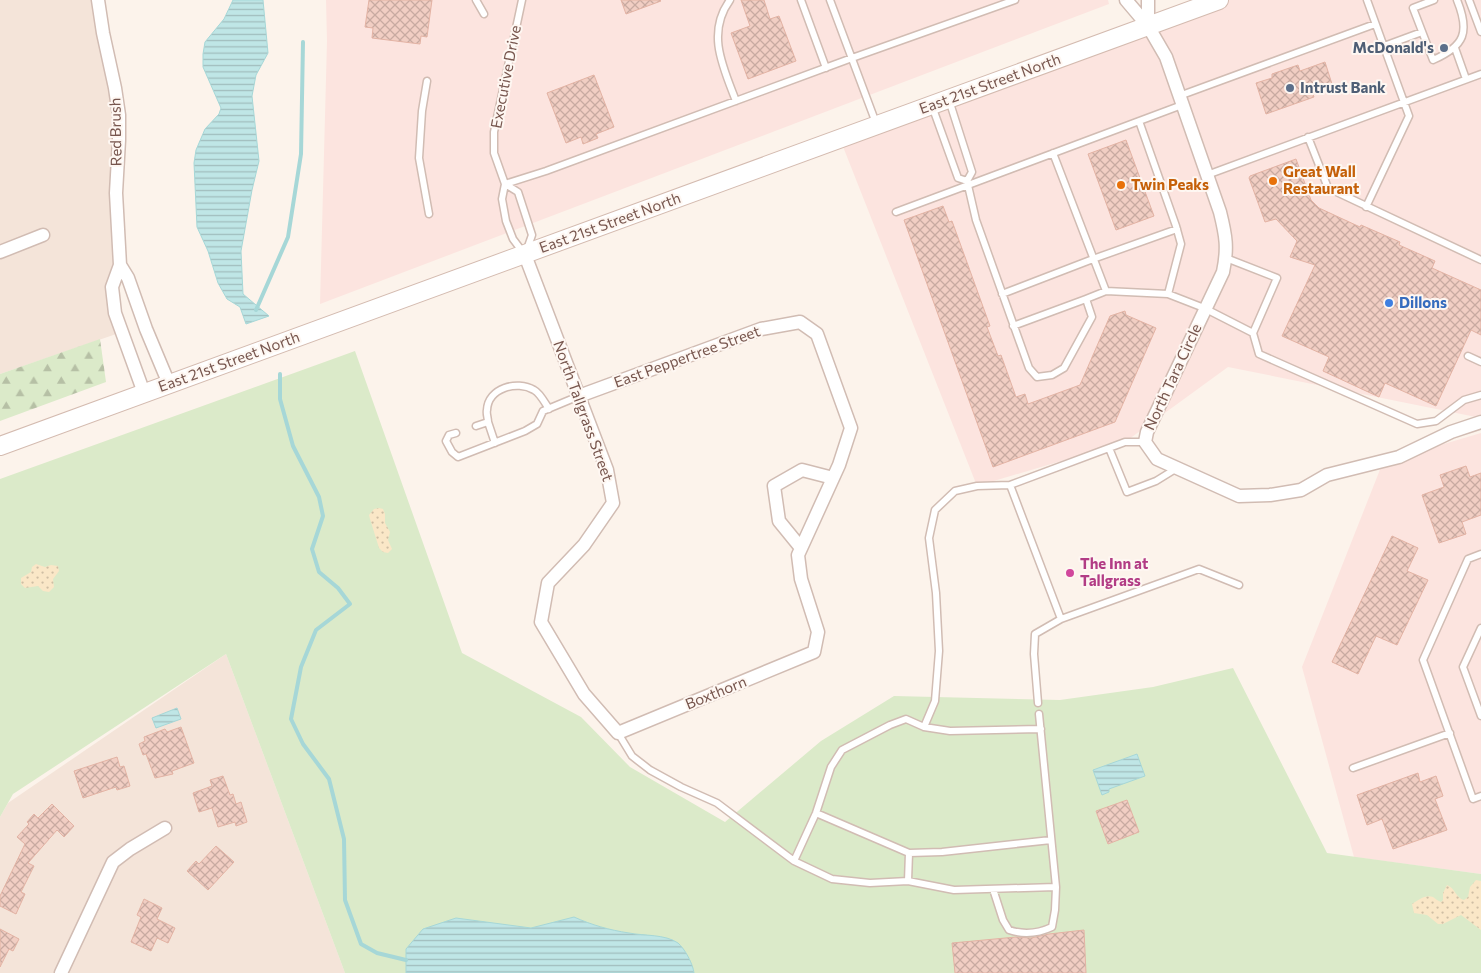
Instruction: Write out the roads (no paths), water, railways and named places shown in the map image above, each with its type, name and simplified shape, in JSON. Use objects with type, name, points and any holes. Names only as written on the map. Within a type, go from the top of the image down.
[{"type":"main road","name":"East 21st Street North","points":[[0,446],[1219,0]]},
{"type":"street","name":"Red Brush","points":[[98,0],[115,88],[118,115],[119,140],[116,193],[120,265],[112,288],[115,313],[144,393]]},
{"type":"street","name":"North Tara Circle","points":[[1126,0],[1148,26],[1166,57],[1207,175],[1226,238],[1226,258],[1223,272],[1204,308],[1147,432],[1145,442],[1157,459],[1239,496],[1270,496],[1301,490],[1327,475],[1399,457],[1451,432],[1481,422]]},
{"type":"street","points":[[1148,0],[1148,26]]},
{"type":"street","points":[[0,252],[43,235]]},
{"type":"street","name":"North Tallgrass Street","points":[[525,254],[607,470],[613,503],[584,545],[548,582],[541,622],[584,694],[618,733]]},
{"type":"street","name":"Red Brush","points":[[120,265],[128,278],[146,329],[169,384]]},
{"type":"street","name":"East Peppertree Street","points":[[579,396],[761,329],[800,322],[817,334],[851,428],[833,478]]},
{"type":"street","points":[[802,470],[833,478],[801,548],[780,521],[774,486],[802,470]]},
{"type":"street","name":"Boxthorn","points":[[618,733],[814,652],[818,632],[801,579],[798,555],[801,548]]},
{"type":"street","points":[[61,973],[113,862],[130,849],[165,828]]},
{"type":"lane","points":[[476,0],[484,14]]},
{"type":"lane","name":"Executive Drive","points":[[522,0],[494,132],[494,153],[505,184],[502,199],[506,221],[513,239],[525,254]]},
{"type":"lane","points":[[730,0],[724,8],[717,26],[717,41],[725,73],[736,101]]},
{"type":"lane","points":[[801,0],[826,68]]},
{"type":"lane","points":[[830,0],[877,125]]},
{"type":"lane","points":[[505,184],[546,171],[1015,0]]},
{"type":"lane","points":[[1366,207],[1409,116],[1367,0]]},
{"type":"lane","points":[[1434,0],[1413,8],[1433,60],[1450,53],[1462,36],[1465,23],[1458,0]]},
{"type":"lane","points":[[1469,0],[1481,32]]},
{"type":"lane","points":[[896,212],[968,183],[1139,121],[1181,100],[1376,24]]},
{"type":"lane","points":[[1384,46],[1422,32]]},
{"type":"lane","points":[[1455,48],[1466,79]]},
{"type":"lane","points":[[1207,175],[1481,74]]},
{"type":"lane","points":[[428,81],[422,111],[418,158],[429,214]]},
{"type":"lane","points":[[949,99],[972,172],[968,183],[976,220],[1029,368],[1037,377],[1052,375],[1064,368],[1092,317],[1086,299]]},
{"type":"lane","points":[[932,106],[958,178],[968,183]]},
{"type":"lane","points":[[1139,121],[1181,244],[1168,294]]},
{"type":"lane","points":[[1308,137],[1328,188],[1481,260]]},
{"type":"lane","points":[[1052,153],[1106,292]]},
{"type":"lane","name":"Executive Drive","points":[[505,184],[518,192],[532,235],[525,254]]},
{"type":"lane","points":[[1002,294],[1093,258],[1177,229]]},
{"type":"lane","points":[[1226,258],[1277,278],[1253,333],[1259,354],[1417,424],[1436,421],[1464,400],[1481,395]]},
{"type":"lane","points":[[1013,326],[1106,292],[1168,294],[1204,308],[1253,333]]},
{"type":"lane","points":[[1468,356],[1481,362]]},
{"type":"lane","points":[[495,443],[488,422],[486,408],[493,395],[503,388],[518,385],[535,390],[549,408]]},
{"type":"lane","points":[[456,433],[449,435],[446,441],[452,452],[458,457],[525,431],[537,424],[543,411],[579,396]]},
{"type":"lane","points":[[476,426],[488,422]]},
{"type":"lane","points":[[924,727],[935,701],[939,650],[936,593],[929,538],[935,510],[955,491],[976,486],[1010,485],[1125,442],[1145,442]]},
{"type":"lane","points":[[1109,448],[1127,492],[1156,481],[1177,468]]},
{"type":"lane","points":[[1010,485],[1061,619]]},
{"type":"lane","points":[[1481,554],[1468,559],[1423,660],[1473,799],[1481,796]]},
{"type":"lane","points":[[1038,703],[1034,654],[1035,634],[1061,619],[1199,569],[1238,585]]},
{"type":"lane","points":[[1481,628],[1463,667],[1481,716]]},
{"type":"lane","points":[[993,889],[1003,920],[1009,930],[1020,934],[1041,932],[1052,926],[1056,887],[1039,714]]},
{"type":"lane","points":[[794,861],[816,813],[831,767],[842,750],[890,725],[906,720],[924,727],[950,731],[1041,729]]},
{"type":"lane","points":[[618,733],[632,756],[650,770],[681,787],[717,803],[771,846],[794,861],[832,878],[870,883],[908,882],[954,890],[1056,887]]},
{"type":"lane","points":[[1353,768],[1450,733]]},
{"type":"lane","points":[[816,813],[909,853],[942,852],[1052,840]]},
{"type":"lane","points":[[908,882],[909,853]]},
{"type":"water","points":[[233,0],[263,0],[268,53],[256,75],[252,96],[259,161],[241,251],[243,294],[269,316],[246,324],[240,307],[227,299],[218,283],[208,251],[197,227],[194,163],[196,150],[205,129],[219,114],[221,108],[203,67],[205,42],[224,19]]},
{"type":"water","points":[[177,708],[181,719],[156,728],[152,718]]},
{"type":"water","points":[[1137,754],[1145,776],[1109,789],[1109,792],[1102,795],[1093,770]]},
{"type":"water","points":[[574,917],[614,930],[673,940],[686,953],[694,973],[406,973],[406,949],[423,929],[456,918],[531,928]]},
{"type":"waterway","points":[[256,310],[288,237],[301,154],[303,42]]},
{"type":"waterway","points":[[280,374],[280,399],[293,446],[319,497],[323,516],[312,549],[319,572],[338,588],[350,604],[316,630],[301,667],[291,719],[303,744],[329,779],[344,839],[345,900],[361,944],[377,953],[406,960]]},
{"type":"place","name":"McDonald's","points":[[1444,48]]},
{"type":"place","name":"Intrust Bank","points":[[1290,88]]},
{"type":"place","name":"Great Wall Restaurant","points":[[1273,181]]},
{"type":"place","name":"Twin Peaks","points":[[1121,185]]},
{"type":"place","name":"Dillons","points":[[1389,303]]},
{"type":"place","name":"The Inn at Tallgrass","points":[[1070,573]]}]
